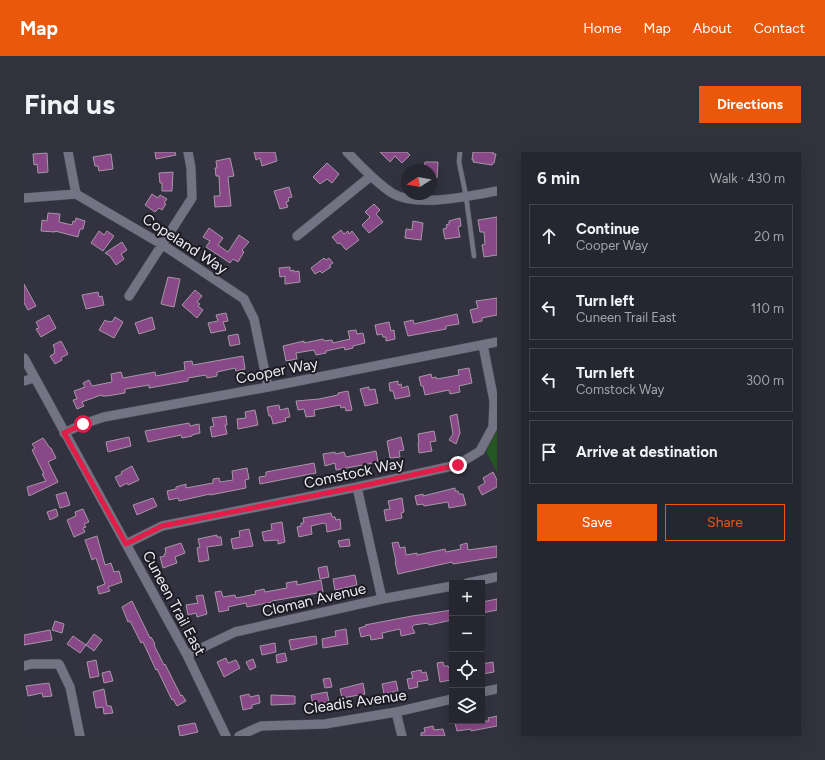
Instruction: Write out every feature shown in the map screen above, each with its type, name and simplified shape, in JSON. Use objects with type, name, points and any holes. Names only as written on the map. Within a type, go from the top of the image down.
[{"type":"street","points":[[24,198],[76,194],[68,152]]},
{"type":"street","points":[[128,296],[163,245],[192,198],[191,168],[188,152]]},
{"type":"street","points":[[346,152],[371,176],[393,193],[409,200],[426,201],[497,191]]},
{"type":"street","points":[[297,236],[371,176]]},
{"type":"street","name":"Copeland Way","points":[[76,194],[163,245],[244,298],[254,319],[268,387]]},
{"type":"street","name":"Cooper Way","points":[[64,433],[104,417],[268,387],[497,342]]},
{"type":"street","name":"Comstock Way","points":[[126,544],[162,526],[458,465],[480,451],[493,427],[494,401],[483,345]]},
{"type":"street","name":"Cuneen Trail East","points":[[24,358],[187,655],[226,736]]},
{"type":"street","points":[[24,381],[34,378]]},
{"type":"street","points":[[357,487],[382,599]]},
{"type":"street","points":[[482,580],[497,577]]},
{"type":"street","name":"Cloman Avenue","points":[[187,655],[235,632],[382,599],[449,587]]},
{"type":"street","points":[[24,666],[31,664],[59,664],[70,687],[80,736]]},
{"type":"street","points":[[485,691],[497,689]]},
{"type":"street","name":"Cleadis Avenue","points":[[239,736],[261,726],[325,724],[396,712],[449,700]]},
{"type":"street","points":[[396,712],[402,736]]},
{"type":"lane","points":[[460,152],[459,162],[466,196],[474,256]]},
{"type":"green space","points":[[497,430],[497,472],[486,452]]},
{"type":"building","points":[[155,152],[175,152],[176,155],[156,159]]},
{"type":"building","points":[[254,152],[275,152],[277,161],[262,166],[260,158],[256,160]]},
{"type":"building","points":[[380,152],[407,152],[410,155],[402,163],[395,156],[390,162]]},
{"type":"building","points":[[473,152],[493,152],[493,154],[496,154],[494,163],[492,165],[473,162]]},
{"type":"building","points":[[47,153],[48,172],[38,173],[37,164],[34,165],[33,154]]},
{"type":"building","points":[[111,154],[113,169],[99,171],[98,166],[95,166],[93,157]]},
{"type":"building","points":[[230,158],[234,176],[228,177],[231,206],[215,207],[214,196],[220,196],[219,176],[216,176],[215,168],[217,168],[216,161]]},
{"type":"building","points":[[425,162],[438,162],[437,178],[437,164],[425,164]]},
{"type":"building","points":[[327,163],[339,174],[332,183],[327,179],[320,184],[313,177]]},
{"type":"building","points":[[173,172],[172,191],[162,191],[162,183],[160,183],[159,173]]},
{"type":"building","points":[[289,187],[292,197],[288,198],[289,201],[286,202],[288,207],[280,209],[274,191]]},
{"type":"building","points":[[152,194],[158,198],[160,195],[167,199],[162,210],[159,208],[155,212],[145,205]]},
{"type":"building","points":[[374,204],[380,210],[376,214],[383,222],[369,233],[362,225],[370,217],[365,212]]},
{"type":"building","points":[[48,213],[60,214],[59,222],[72,225],[76,218],[85,221],[83,229],[80,229],[78,237],[55,231],[41,231],[42,220],[47,221]]},
{"type":"building","points":[[497,217],[497,255],[484,257],[482,245],[485,244],[484,232],[480,232],[478,220]]},
{"type":"building","points":[[460,218],[461,226],[458,227],[460,237],[445,239],[443,229],[447,228],[446,225],[449,224],[449,221]]},
{"type":"building","points":[[413,221],[423,223],[421,240],[405,238],[406,229],[412,230]]},
{"type":"building","points":[[209,228],[223,238],[218,245],[228,252],[239,235],[249,242],[242,250],[244,252],[238,262],[233,259],[230,263],[206,247],[210,241],[203,237]]},
{"type":"building","points":[[341,230],[344,234],[348,231],[349,234],[352,231],[359,240],[346,250],[332,237]]},
{"type":"building","points":[[99,231],[104,235],[107,231],[114,236],[103,251],[91,243]]},
{"type":"building","points":[[122,242],[127,250],[121,254],[124,259],[116,265],[110,256],[105,253]]},
{"type":"building","points":[[324,258],[326,260],[329,258],[333,263],[329,266],[331,267],[322,273],[320,271],[315,274],[311,268]]},
{"type":"building","points":[[290,267],[290,271],[299,271],[300,282],[285,284],[285,276],[280,277],[279,268]]},
{"type":"building","points":[[168,277],[180,279],[174,307],[161,304]]},
{"type":"building","points":[[24,284],[36,306],[28,310],[24,303]]},
{"type":"building","points":[[195,290],[202,296],[197,302],[200,304],[198,306],[203,310],[197,318],[182,305]]},
{"type":"building","points":[[98,292],[99,297],[102,296],[104,305],[86,309],[82,295]]},
{"type":"building","points":[[497,298],[497,315],[482,318],[482,321],[473,323],[470,310],[478,308],[476,301]]},
{"type":"building","points":[[226,313],[228,321],[223,322],[226,330],[211,333],[208,323],[218,321],[216,315]]},
{"type":"building","points":[[457,314],[459,324],[446,326],[446,329],[408,336],[404,322],[413,320],[414,324]]},
{"type":"building","points":[[49,315],[56,328],[41,337],[36,329],[39,328],[36,322]]},
{"type":"building","points":[[115,317],[123,322],[114,338],[99,330],[105,320],[112,322]]},
{"type":"building","points":[[152,317],[155,329],[139,334],[135,323]]},
{"type":"building","points":[[389,322],[391,331],[394,330],[395,339],[386,341],[386,337],[383,337],[382,334],[377,335],[375,325]]},
{"type":"building","points":[[356,330],[357,334],[363,333],[365,343],[345,350],[344,347],[316,355],[314,350],[296,353],[297,359],[286,361],[283,346],[304,341],[304,343],[323,339],[324,341],[332,340],[333,343],[350,339],[348,331]]},
{"type":"building","points":[[238,334],[240,344],[230,346],[228,336]]},
{"type":"building","points":[[61,341],[68,354],[55,364],[50,356],[55,353],[53,345]]},
{"type":"building","points":[[243,356],[245,369],[236,371],[235,368],[217,372],[217,376],[207,378],[206,375],[188,378],[188,381],[149,388],[149,385],[125,389],[125,393],[107,396],[101,395],[82,402],[84,406],[77,409],[73,400],[77,399],[74,391],[85,387],[83,383],[89,380],[92,386],[112,382],[111,374],[121,372],[123,378],[155,372],[156,376],[185,370],[184,362],[192,361],[193,365]]},
{"type":"building","points":[[469,368],[472,383],[459,386],[460,392],[450,394],[449,390],[425,395],[419,377],[431,374],[432,378],[436,377],[437,379],[459,375],[458,370]]},
{"type":"building","points":[[398,381],[398,385],[401,384],[402,388],[408,386],[410,396],[395,399],[393,391],[390,391],[389,383]]},
{"type":"building","points":[[369,387],[369,390],[375,389],[378,403],[365,406],[360,389]]},
{"type":"building","points":[[348,391],[352,410],[346,411],[345,407],[341,408],[340,405],[314,410],[315,416],[306,417],[304,409],[298,410],[296,401],[319,399]]},
{"type":"building","points":[[279,405],[280,410],[288,408],[290,417],[285,418],[286,421],[273,424],[267,407]]},
{"type":"building","points":[[255,410],[258,425],[238,429],[237,419],[246,418],[245,412]]},
{"type":"building","points":[[457,414],[460,433],[456,444],[449,440],[453,434],[450,416]]},
{"type":"building","points":[[226,416],[227,425],[225,425],[227,434],[212,437],[210,427],[214,426],[212,418]]},
{"type":"building","points":[[189,423],[190,426],[199,424],[200,433],[182,438],[181,435],[148,442],[145,431]]},
{"type":"building","points":[[434,431],[436,441],[430,442],[432,451],[419,453],[418,434]]},
{"type":"building","points":[[129,437],[131,446],[108,452],[106,442]]},
{"type":"building","points":[[401,437],[404,450],[399,451],[400,457],[390,458],[387,441]]},
{"type":"building","points":[[43,438],[51,448],[56,458],[48,462],[58,482],[29,496],[27,487],[46,481],[32,450],[35,448],[32,444]]},
{"type":"building","points":[[376,451],[378,462],[336,470],[335,463],[325,466],[323,454],[344,452],[346,457]]},
{"type":"building","points":[[314,463],[316,473],[260,484],[259,477],[266,476],[266,472]]},
{"type":"building","points":[[132,466],[139,480],[128,485],[127,483],[120,487],[115,477],[122,474],[121,472]]},
{"type":"building","points":[[247,468],[249,479],[245,480],[246,488],[179,501],[178,498],[169,500],[167,491],[176,489],[176,487],[186,484],[186,488],[213,483],[213,479],[219,478],[220,482],[233,480],[232,471]]},
{"type":"building","points":[[493,472],[497,480],[497,487],[482,495],[478,487],[485,483],[483,478]]},
{"type":"building","points":[[455,488],[455,491],[458,491],[459,494],[463,494],[466,505],[449,508],[448,502],[424,506],[423,504],[417,505],[415,496],[423,494],[423,496]]},
{"type":"building","points":[[66,492],[70,505],[60,508],[56,495]]},
{"type":"building","points":[[153,498],[157,506],[137,515],[133,505]]},
{"type":"building","points":[[402,498],[404,512],[401,513],[402,518],[386,521],[384,510],[390,509],[388,501]]},
{"type":"building","points":[[56,509],[58,516],[50,520],[47,512]]},
{"type":"building","points":[[83,509],[89,522],[84,524],[86,527],[83,528],[85,532],[74,537],[67,520],[76,516],[75,512]]},
{"type":"building","points":[[331,513],[332,517],[335,517],[336,520],[340,519],[341,529],[327,532],[326,524],[324,523],[311,526],[312,534],[299,537],[297,527],[301,526],[301,523],[304,523],[303,518]]},
{"type":"building","points":[[282,522],[285,542],[278,544],[278,540],[264,541],[262,532],[272,530],[271,524]]},
{"type":"building","points":[[249,529],[253,546],[233,549],[231,539],[240,537],[239,531]]},
{"type":"building","points":[[217,535],[217,537],[221,537],[222,545],[207,547],[209,560],[199,562],[197,548],[200,547],[198,539]]},
{"type":"building","points":[[97,536],[105,565],[111,563],[114,572],[119,571],[122,582],[108,587],[110,591],[99,594],[97,587],[105,584],[96,558],[92,560],[85,540]]},
{"type":"building","points":[[349,539],[350,546],[340,547],[338,541]]},
{"type":"building","points":[[398,542],[400,548],[405,547],[406,555],[417,553],[417,555],[445,549],[446,552],[461,549],[460,545],[467,543],[468,550],[497,546],[497,557],[453,564],[452,562],[398,574],[392,543]]},
{"type":"building","points":[[181,543],[185,553],[175,557],[177,563],[163,568],[160,557],[165,556],[165,548]]},
{"type":"building","points":[[327,566],[329,577],[320,579],[318,568]]},
{"type":"building","points":[[355,575],[357,585],[335,590],[333,579]]},
{"type":"building","points":[[321,580],[323,592],[247,607],[246,603],[228,607],[229,610],[219,612],[215,592],[221,591],[223,597],[235,595],[236,598],[256,594],[255,591],[264,589],[265,592],[287,588],[286,583],[297,581],[297,585]]},
{"type":"building","points":[[203,595],[207,614],[197,617],[196,613],[188,615],[186,605],[198,603],[196,596]]},
{"type":"building","points":[[497,599],[497,610],[485,612],[485,601]]},
{"type":"building","points":[[132,601],[150,638],[151,637],[155,644],[154,645],[164,665],[165,664],[181,696],[182,695],[186,701],[177,706],[173,699],[172,700],[157,669],[156,670],[143,642],[141,643],[130,621],[128,622],[122,607]]},
{"type":"building","points":[[449,610],[449,621],[429,625],[428,623],[414,625],[412,627],[415,633],[401,636],[400,629],[382,633],[383,638],[371,640],[370,635],[361,637],[359,628],[366,626],[365,625]]},
{"type":"building","points":[[55,621],[64,624],[62,633],[52,630]]},
{"type":"building","points":[[346,629],[348,644],[323,648],[322,639],[336,636],[335,631]]},
{"type":"building","points":[[50,630],[52,640],[24,645],[24,635]]},
{"type":"building","points":[[94,634],[102,640],[94,651],[86,645]]},
{"type":"building","points":[[73,636],[86,645],[80,653],[67,644]]},
{"type":"building","points":[[316,636],[317,644],[291,650],[289,640]]},
{"type":"building","points":[[275,643],[276,652],[262,655],[260,646]]},
{"type":"building","points":[[285,653],[287,661],[277,663],[276,655]]},
{"type":"building","points":[[226,658],[228,663],[236,660],[240,668],[224,677],[217,662]]},
{"type":"building","points":[[253,659],[256,667],[250,670],[246,662]]},
{"type":"building","points":[[96,660],[99,676],[90,678],[87,662]]},
{"type":"building","points":[[443,662],[444,666],[448,666],[449,680],[440,682],[437,663]]},
{"type":"building","points":[[493,662],[494,672],[485,674],[485,663]]},
{"type":"building","points":[[421,670],[422,673],[426,672],[428,680],[417,682],[418,687],[409,689],[407,679],[413,678],[411,672]]},
{"type":"building","points":[[110,671],[113,681],[104,683],[102,673]]},
{"type":"building","points":[[330,678],[332,687],[325,688],[323,679]]},
{"type":"building","points":[[396,681],[398,691],[384,694],[382,684]]},
{"type":"building","points":[[49,683],[52,696],[43,697],[42,693],[28,696],[26,686]]},
{"type":"building","points":[[363,683],[365,694],[342,698],[340,689]]},
{"type":"building","points":[[104,689],[107,706],[111,706],[113,713],[104,714],[103,707],[96,708],[93,692]]},
{"type":"building","points":[[327,692],[329,702],[313,705],[311,695]]},
{"type":"building","points":[[249,694],[250,697],[259,695],[260,703],[252,705],[252,708],[243,710],[240,696]]},
{"type":"building","points":[[271,695],[295,696],[295,704],[271,705]]},
{"type":"building","points":[[497,716],[497,726],[471,731],[471,729],[457,731],[455,724],[485,724],[485,721],[489,721],[488,718]]},
{"type":"building","points":[[195,723],[198,732],[180,736],[178,726]]},
{"type":"building","points":[[433,726],[434,730],[443,729],[445,736],[421,736],[421,733],[425,732],[424,728]]},
{"type":"route","points":[[83,424],[64,433],[126,544],[162,526],[458,465]]}]
